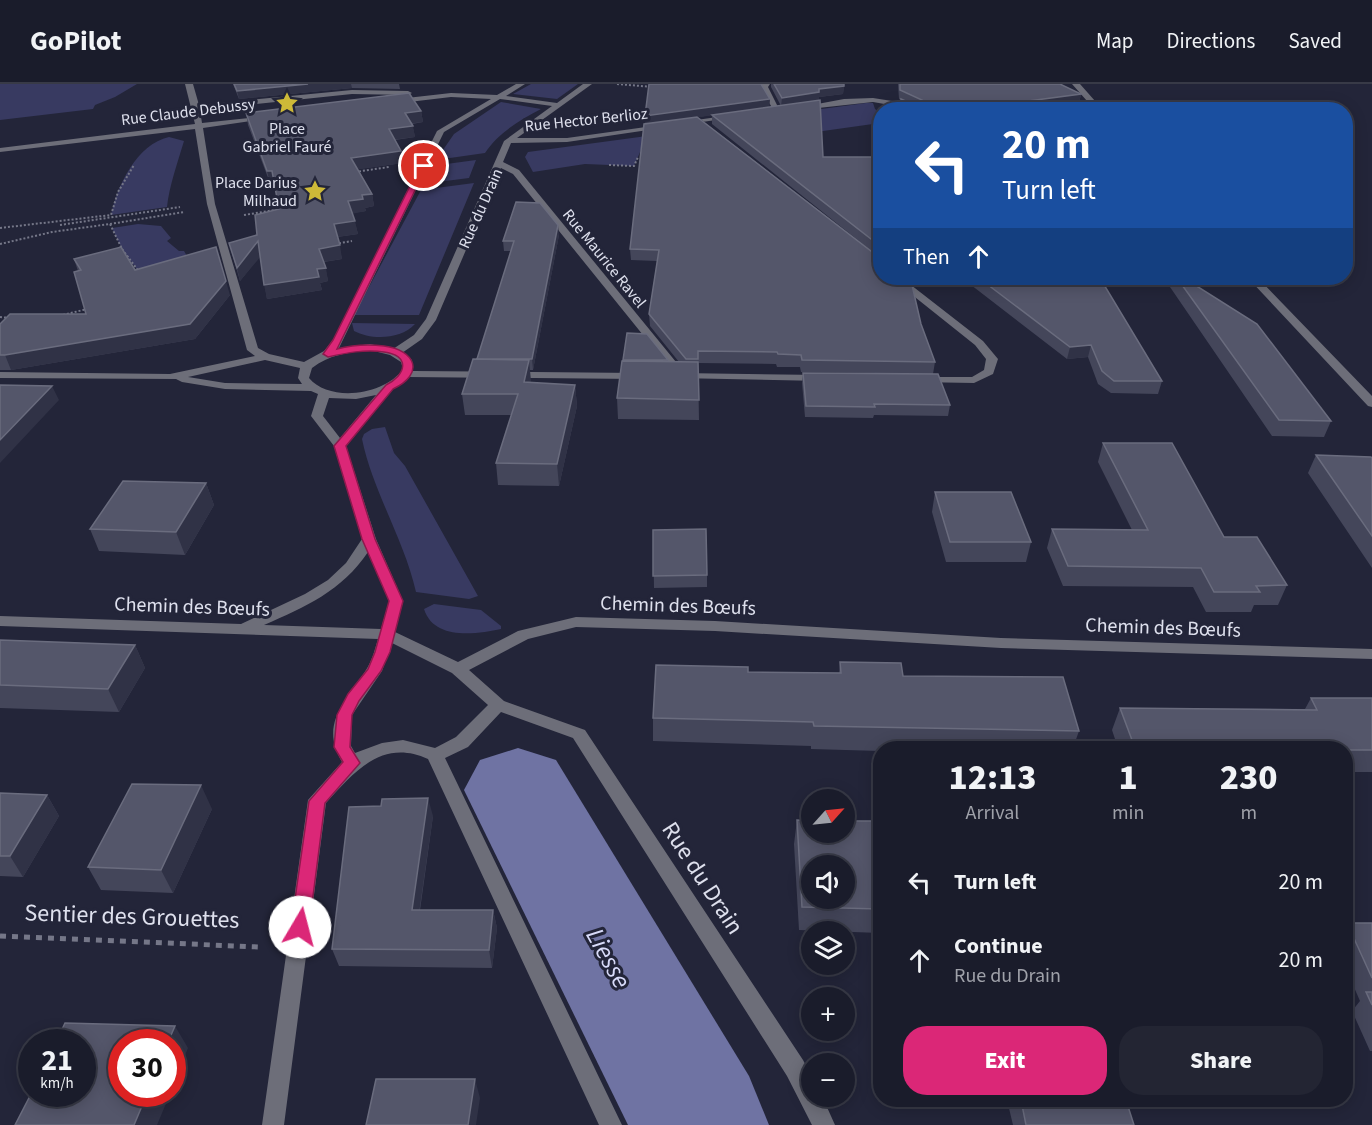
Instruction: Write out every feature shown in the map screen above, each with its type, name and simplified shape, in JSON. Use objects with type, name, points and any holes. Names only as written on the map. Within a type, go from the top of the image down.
[{"type":"street","points":[[189,84],[196,108],[215,216],[253,350],[265,357],[307,366]]},
{"type":"street","points":[[328,354],[338,341],[441,130],[521,84]]},
{"type":"street","points":[[508,141],[588,84]]},
{"type":"street","points":[[766,84],[765,87],[778,111]]},
{"type":"street","points":[[1076,84],[1093,102]]},
{"type":"street","points":[[196,108],[352,92],[498,97],[559,105]]},
{"type":"street","points":[[382,103],[451,95]]},
{"type":"street","points":[[766,112],[866,99],[898,102]]},
{"type":"street","name":"Rue Hector Berlioz","points":[[508,141],[567,140],[744,115]]},
{"type":"street","name":"Rue Claude Debussy","points":[[0,150],[279,117]]},
{"type":"street","points":[[699,121],[713,132]]},
{"type":"street","name":"Rue du Drain","points":[[396,352],[418,337],[431,320],[508,141]]},
{"type":"street","name":"Rue Maurice Ravel","points":[[500,164],[516,172],[675,376],[834,378]]},
{"type":"street","points":[[905,285],[979,343],[992,359],[989,372],[974,380],[905,379]]},
{"type":"street","points":[[1258,285],[1372,403]]},
{"type":"street","points":[[0,375],[171,377],[225,386],[311,388],[324,394],[364,396],[400,382],[407,374],[409,366],[406,360],[396,352],[370,347],[353,348],[328,354],[307,366],[303,373],[304,380],[311,388]]},
{"type":"street","points":[[171,377],[265,357]]},
{"type":"street","points":[[407,374],[645,376]]},
{"type":"street","points":[[340,446],[390,387]]},
{"type":"street","points":[[324,394],[317,416],[340,446],[369,539],[396,601],[374,671],[353,698],[344,715],[342,747],[352,763]]},
{"type":"street","points":[[244,628],[310,598],[328,587],[344,574],[369,539]]},
{"type":"street","name":"Chemin des Bœufs","points":[[0,621],[387,634],[458,669],[524,635],[576,622],[715,626],[1001,643],[1372,654]]},
{"type":"street","points":[[435,754],[462,742],[498,705],[458,669]]},
{"type":"street","name":"Rue du Drain","points":[[498,705],[579,734],[795,1068],[824,1125]]},
{"type":"street","points":[[273,1125],[317,801],[352,763],[372,752],[394,746],[426,750],[435,754],[611,1125]]},
{"type":"path","points":[[617,84],[652,87]]},
{"type":"path","points":[[59,223],[111,215],[123,182],[134,164]]},
{"type":"path","points":[[351,173],[407,165],[405,168],[424,166]]},
{"type":"path","points":[[210,195],[232,192],[230,189],[283,182]]},
{"type":"path","points":[[0,228],[59,223],[185,206]]},
{"type":"path","points":[[215,216],[279,210]]},
{"type":"path","points":[[0,244],[60,231],[194,211]]},
{"type":"path","points":[[59,223],[60,231]]},
{"type":"path","points":[[110,224],[122,249],[144,277]]},
{"type":"path","points":[[332,244],[390,235]]},
{"type":"path","points":[[59,315],[94,307]]},
{"type":"path","points":[[0,316],[12,318]]},
{"type":"path","name":"Sentier des Grouettes","points":[[0,936],[297,949]]},
{"type":"shaded area","points":[[0,84],[137,84],[95,105],[93,109],[0,120]]},
{"type":"shaded area","points":[[531,84],[578,84],[557,99],[513,94]]},
{"type":"shaded area","points":[[501,102],[541,109],[517,122],[503,133],[485,153],[436,160],[454,134]]},
{"type":"shaded area","points":[[873,103],[873,124],[766,139],[739,120]]},
{"type":"shaded area","points":[[647,136],[634,166],[585,164],[533,172],[525,157],[528,152]]},
{"type":"shaded area","points":[[169,137],[184,141],[167,207],[111,215],[124,179],[138,157],[147,148]]},
{"type":"shaded area","points":[[476,160],[469,178],[430,183],[439,165]]},
{"type":"shaded area","points":[[474,183],[419,315],[354,315],[421,190]]},
{"type":"shaded area","points":[[138,224],[161,226],[171,238],[167,241],[179,251],[184,251],[194,268],[138,271],[122,249],[112,228]]},
{"type":"shaded area","points":[[352,323],[415,324],[394,336],[377,337],[354,331]]},
{"type":"shaded area","points":[[385,427],[394,453],[405,466],[478,596],[469,599],[416,592],[404,553],[373,478],[362,439],[364,434],[372,429]]},
{"type":"shaded area","points":[[434,604],[481,610],[501,626],[501,629],[469,633],[446,631],[429,619],[424,609]]},
{"type":"building","points":[[234,84],[308,84],[237,91]]},
{"type":"building","points":[[649,84],[761,84],[770,99],[645,116]]},
{"type":"building","points":[[774,84],[844,84],[844,86],[819,89],[819,92],[782,98]]},
{"type":"building","points":[[900,84],[1060,84],[1081,94],[1021,102],[921,102],[922,100],[900,90]]},
{"type":"building","points":[[409,93],[421,111],[405,113],[413,126],[389,129],[401,151],[351,158],[372,194],[362,195],[363,199],[348,201],[355,221],[334,224],[340,245],[319,249],[326,268],[317,269],[319,277],[264,285],[258,241],[237,268],[229,243],[257,235],[255,215],[279,209],[272,171],[267,171],[246,113]]},
{"type":"building","points":[[820,100],[823,157],[873,157],[873,241],[712,115]]},
{"type":"building","points":[[697,117],[873,253],[873,285],[912,285],[921,324],[935,362],[802,360],[801,355],[778,354],[777,352],[698,351],[698,359],[686,359],[649,314],[659,250],[630,249],[644,124]]},
{"type":"building","points":[[516,202],[540,203],[558,225],[532,359],[477,359],[514,241],[503,241]]},
{"type":"building","points":[[121,247],[135,270],[216,247],[226,281],[190,324],[0,355],[0,324],[10,314],[86,314],[74,272],[81,270],[74,259]]},
{"type":"building","points":[[988,285],[1104,285],[1162,381],[1114,381],[1102,371],[1091,345],[1070,347]]},
{"type":"building","points":[[1182,285],[1195,285],[1257,324],[1331,421],[1279,420]]},
{"type":"building","points":[[627,333],[647,334],[668,360],[623,360]]},
{"type":"building","points":[[473,359],[529,360],[524,382],[575,385],[557,464],[496,463],[518,394],[462,394]]},
{"type":"building","points":[[622,361],[698,362],[699,400],[617,398]]},
{"type":"building","points":[[803,373],[938,374],[950,405],[806,406]]},
{"type":"building","points":[[0,385],[52,386],[0,440]]},
{"type":"building","points":[[1103,443],[1172,443],[1224,537],[1257,537],[1287,585],[1256,586],[1260,592],[1214,592],[1201,568],[1068,566],[1052,529],[1148,530]]},
{"type":"building","points":[[1316,455],[1372,458],[1372,536]]},
{"type":"building","points":[[123,481],[206,483],[176,532],[90,529]]},
{"type":"building","points":[[935,492],[1011,492],[1031,542],[950,542]]},
{"type":"building","points":[[706,529],[707,575],[653,576],[653,530]]},
{"type":"building","points":[[0,640],[135,645],[108,689],[0,685]]},
{"type":"building","points":[[840,662],[901,663],[903,676],[1063,677],[1079,731],[814,726],[813,722],[653,718],[656,665],[748,667],[748,672],[841,673]]},
{"type":"building","points":[[1311,698],[1372,698],[1372,750],[1353,750],[1353,741],[1132,741],[1120,708],[1317,710]]},
{"type":"building","points":[[132,784],[201,785],[161,870],[88,867]]},
{"type":"building","points":[[0,793],[47,795],[10,856],[0,856]]},
{"type":"building","points":[[428,798],[412,910],[493,910],[489,950],[332,949],[349,807],[381,806],[382,799]]},
{"type":"building","points":[[797,820],[801,820],[801,843],[855,843],[855,821],[873,821],[873,909],[855,908],[855,855],[801,855],[801,890]]},
{"type":"building","points":[[1353,923],[1372,923],[1372,978],[1353,936]]},
{"type":"building","points":[[1366,992],[1372,992],[1372,1005]]},
{"type":"building","points":[[65,1023],[175,1026],[174,1029],[108,1029],[108,1107],[142,1107],[134,1125],[15,1125],[24,1107],[96,1107],[96,1029],[62,1029]]},
{"type":"building","points":[[376,1079],[475,1079],[468,1125],[366,1125]]},
{"type":"building","points":[[1022,1107],[1128,1107],[1134,1125],[1026,1125]]},
{"type":"waterway","name":"Liesse","points":[[518,790],[700,1125]]},
{"type":"place","name":"Place Gabriel Fauré","points":[[287,103]]},
{"type":"place","name":"Place Darius Milhaud","points":[[315,191]]},
{"type":"route","points":[[300,927],[317,801],[352,763],[342,747],[344,715],[353,698],[374,671],[382,652],[396,601],[369,539],[340,446],[390,387],[400,382],[407,374],[409,366],[406,360],[396,352],[384,349],[353,348],[328,354],[338,341],[424,166]]}]
